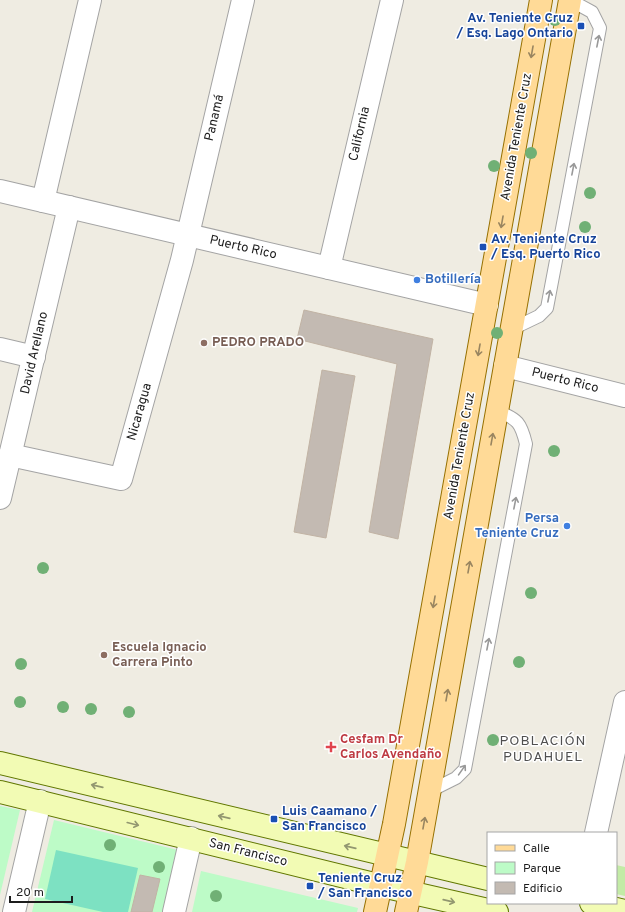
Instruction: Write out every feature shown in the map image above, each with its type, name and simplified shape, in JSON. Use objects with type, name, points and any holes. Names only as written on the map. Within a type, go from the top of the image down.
[{"type":"main road","name":"Avenida Teniente Cruz","points":[[376,912],[388,855],[541,0]]},
{"type":"main road","points":[[409,902],[418,862],[570,0]]},
{"type":"main road","points":[[0,763],[487,879]]},
{"type":"main road","name":"San Francisco","points":[[0,792],[192,838],[382,886],[409,902],[497,912]]},
{"type":"main road","points":[[596,904],[625,911]]},
{"type":"street","points":[[43,201],[90,0]]},
{"type":"street","name":"Panamá","points":[[187,235],[243,0]]},
{"type":"street","name":"California","points":[[329,268],[392,0]]},
{"type":"street","name":"Puerto Rico","points":[[0,191],[487,305]]},
{"type":"street","name":"David Arellano","points":[[1,487],[10,456],[69,207]]},
{"type":"street","name":"Nicaragua","points":[[10,456],[121,479],[182,260],[187,235]]},
{"type":"street","points":[[0,349],[34,357]]},
{"type":"street","name":"Puerto Rico","points":[[505,366],[625,396]]},
{"type":"street","points":[[596,832],[625,702]]},
{"type":"street","points":[[14,912],[40,801]]},
{"type":"street","points":[[174,912],[192,838]]},
{"type":"lane","points":[[512,329],[539,316],[547,308],[600,28],[592,12],[570,0]]},
{"type":"lane","points":[[430,791],[456,778],[465,769],[526,444],[522,426],[508,415],[497,411]]},
{"type":"green space","points":[[0,806],[20,810],[0,895]]},
{"type":"green space","points":[[54,820],[178,850],[163,912],[32,912]]},
{"type":"green space","points":[[56,850],[138,868],[128,912],[103,912],[45,899]]},
{"type":"green space","points":[[617,865],[625,867],[625,896],[617,894]]},
{"type":"green space","points":[[201,871],[358,908],[357,912],[192,912]]},
{"type":"building","points":[[304,310],[433,339],[398,539],[369,532],[397,364],[297,339]]},
{"type":"building","points":[[322,370],[355,376],[326,538],[294,532]]},
{"type":"building","points":[[140,875],[160,879],[152,912],[131,912]]},
{"type":"place","name":"Av. Teniente Cruz / Esq. Lago Ontario","points":[[581,26]]},
{"type":"place","name":"Av. Teniente Cruz / Esq. Puerto Rico","points":[[483,247]]},
{"type":"place","name":"Botillería","points":[[417,280]]},
{"type":"place","name":"PEDRO PRADO","points":[[204,343]]},
{"type":"place","name":"Persa Teniente Cruz","points":[[567,526]]},
{"type":"place","name":"Escuela Ignacio Carrera Pinto","points":[[104,655]]},
{"type":"place","name":"Cesfam Dr Carlos Avendaño","points":[[331,747]]},
{"type":"place","name":"Luis Caamano / San Francisco","points":[[274,819]]},
{"type":"place","name":"Teniente Cruz / San Francisco","points":[[310,886]]},
{"type":"district","name":"POBLACIÓN PUDAHUEL","points":[[543,750]]}]
